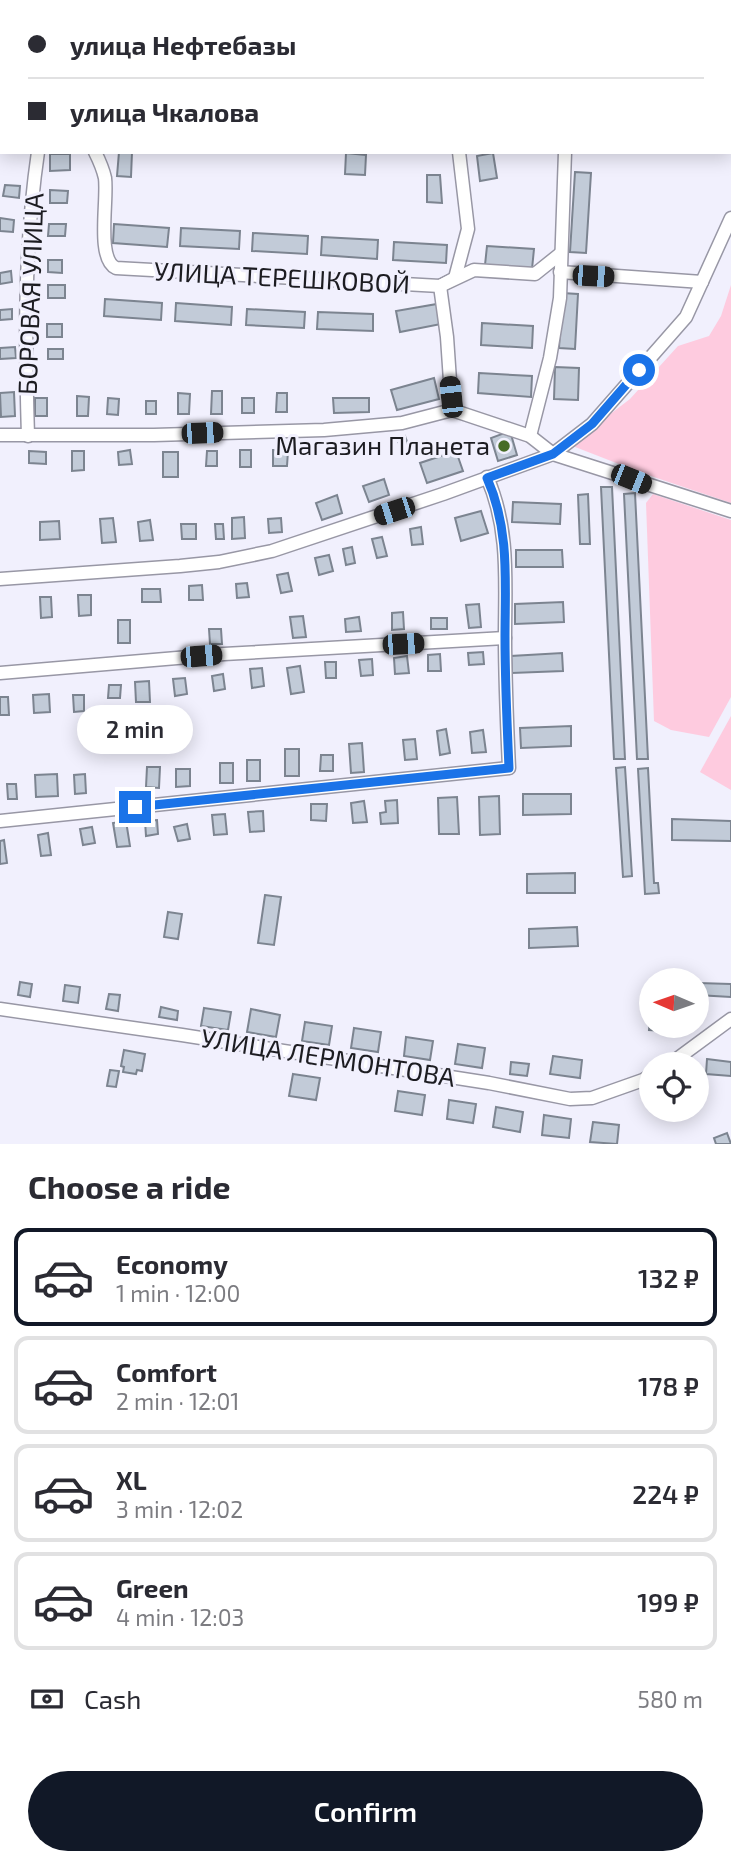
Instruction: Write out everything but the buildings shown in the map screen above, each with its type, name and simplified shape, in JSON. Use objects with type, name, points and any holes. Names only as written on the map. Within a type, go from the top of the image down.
[{"type":"street","name":"БОРОВАЯ УЛИЦА","points":[[28,436],[26,281],[31,201],[38,154]]},
{"type":"street","name":"УЛИЦА ТЕРЕШКОВОЙ","points":[[96,154],[104,175],[107,204],[104,243],[106,256],[111,265],[117,268],[440,286],[474,270],[535,274],[560,254]]},
{"type":"street","points":[[452,410],[440,286],[455,278],[468,229],[459,154]]},
{"type":"street","points":[[530,436],[550,358],[559,298],[565,154]]},
{"type":"street","points":[[0,579],[219,562],[272,551],[553,454],[592,424],[686,317],[731,218]]},
{"type":"street","points":[[560,272],[702,282]]},
{"type":"street","points":[[0,435],[324,430],[402,423],[452,410],[530,436],[553,454],[731,511]]},
{"type":"street","points":[[0,821],[509,768],[505,638],[507,571],[503,527],[487,478]]},
{"type":"street","points":[[0,673],[224,654],[505,638]]},
{"type":"street","name":"УЛИЦА ЛЕРМОНТОВА","points":[[0,1009],[489,1083],[570,1099],[592,1098],[639,1082]]},
{"type":"street","points":[[686,1052],[731,1019]]},
{"type":"shaded area","points":[[731,285],[731,503],[570,445],[630,399],[678,346],[709,336],[721,316]]},
{"type":"shaded area","points":[[653,494],[731,520],[731,697],[709,737],[671,730],[654,721],[646,503]]},
{"type":"shaded area","points":[[731,716],[731,790],[700,772]]},
{"type":"place","name":"Магазин Планета","points":[[504,446]]},
{"type":"route","points":[[135,807],[509,768],[505,638],[507,571],[503,527],[487,478],[553,454],[592,424],[639,370]]}]
